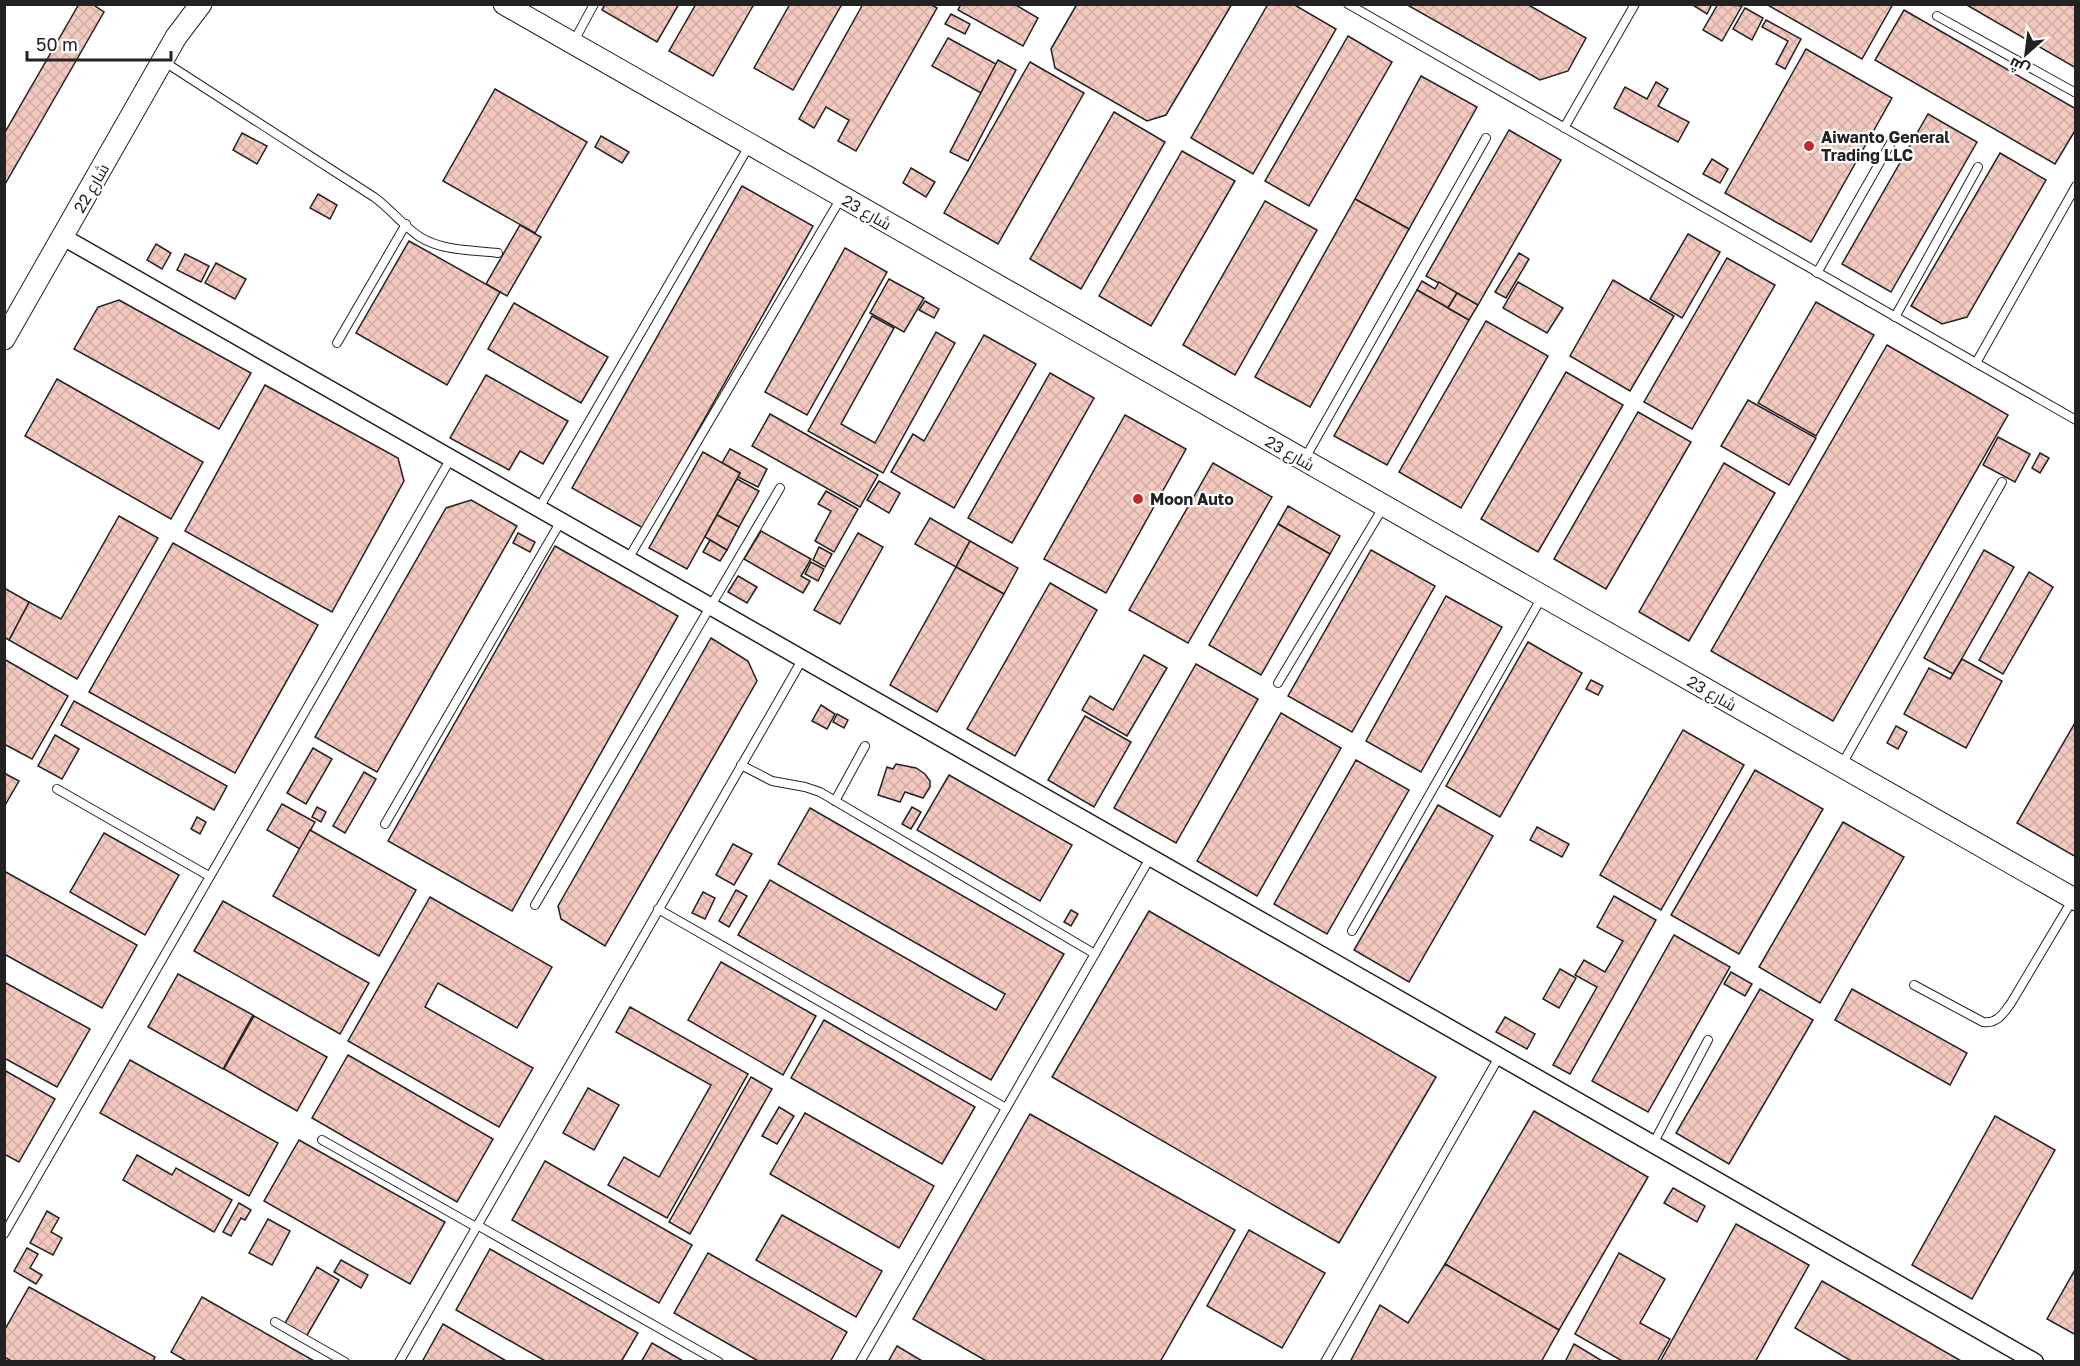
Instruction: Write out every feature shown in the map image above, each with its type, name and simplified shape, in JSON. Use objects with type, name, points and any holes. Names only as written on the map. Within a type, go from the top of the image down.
[{"type":"street","name":"شارع 22","points":[[176,37],[187,4]]},
{"type":"street","name":"شارع 22","points":[[4,339],[176,37],[201,4]]},
{"type":"street","name":"شارع 23","points":[[504,4],[2074,899]]},
{"type":"street","points":[[63,237],[2035,1362]]},
{"type":"lane","points":[[573,44],[594,4]]},
{"type":"lane","points":[[1347,4],[2076,420]]},
{"type":"lane","points":[[1564,128],[1635,4]]},
{"type":"lane","points":[[1937,16],[2076,93]]},
{"type":"lane","points":[[163,61],[374,197],[419,237],[436,245],[498,253]]},
{"type":"lane","points":[[1304,461],[1486,138]]},
{"type":"lane","points":[[1817,273],[1892,141]]},
{"type":"lane","points":[[539,508],[750,145]]},
{"type":"lane","points":[[1895,317],[1978,167]]},
{"type":"lane","points":[[1976,363],[2076,186]]},
{"type":"lane","points":[[628,559],[842,197]]},
{"type":"lane","points":[[337,343],[406,224]]},
{"type":"lane","points":[[4,1234],[451,458]]},
{"type":"lane","points":[[1841,766],[2002,482]]},
{"type":"lane","points":[[536,905],[780,488]]},
{"type":"lane","points":[[1278,683],[1384,506]]},
{"type":"lane","points":[[385,824],[561,521]]},
{"type":"lane","points":[[1352,931],[1542,597]]},
{"type":"lane","points":[[399,1362],[802,660]]},
{"type":"lane","points":[[835,801],[865,746]]},
{"type":"lane","points":[[741,765],[772,781],[813,789],[1095,954]]},
{"type":"lane","points":[[57,789],[209,876]]},
{"type":"lane","points":[[860,1362],[1150,858]]},
{"type":"lane","points":[[1914,985],[1983,1022],[1994,1021],[2011,1003],[2074,899]]},
{"type":"lane","points":[[658,909],[1006,1108]]},
{"type":"lane","points":[[1653,1144],[1708,1040]]},
{"type":"lane","points":[[1325,1362],[1499,1057]]},
{"type":"lane","points":[[322,1140],[719,1362]]},
{"type":"lane","points":[[275,1322],[345,1362]]},
{"type":"building","points":[[79,4],[92,4],[104,12],[4,186],[4,134]]},
{"type":"building","points":[[605,4],[679,4],[657,42],[602,10]]},
{"type":"building","points":[[696,4],[754,4],[713,76],[669,51]]},
{"type":"building","points":[[790,4],[842,4],[793,90],[754,68]]},
{"type":"building","points":[[863,4],[930,4],[937,8],[856,151],[838,141],[849,120],[826,107],[814,128],[799,119]]},
{"type":"building","points":[[961,4],[1014,4],[1038,18],[1023,46],[958,10]]},
{"type":"building","points":[[1077,4],[1232,4],[1166,115],[1147,121],[1055,68],[1051,49]]},
{"type":"building","points":[[1268,4],[1293,4],[1336,29],[1253,174],[1191,138]]},
{"type":"building","points":[[1410,4],[1527,4],[1586,38],[1568,71],[1540,80],[1409,6]]},
{"type":"building","points":[[1691,4],[1712,4],[1707,14]]},
{"type":"building","points":[[1718,4],[1742,6],[1722,41],[1703,30]]},
{"type":"building","points":[[1766,4],[1893,4],[1862,59]]},
{"type":"building","points":[[1965,4],[2076,4],[2076,68]]},
{"type":"building","points":[[1745,8],[1763,18],[1752,40],[1733,29]]},
{"type":"building","points":[[1904,10],[2076,109],[2076,129],[2055,164],[1875,60]]},
{"type":"building","points":[[951,14],[970,24],[965,34],[945,24]]},
{"type":"building","points":[[1766,20],[1801,39],[1785,69],[1776,64],[1788,41],[1762,27]]},
{"type":"building","points":[[1348,36],[1392,62],[1309,206],[1265,181]]},
{"type":"building","points":[[948,38],[996,64],[981,93],[932,66]]},
{"type":"building","name":"Aiwanto General Trading LLC","points":[[1806,49],[1892,98],[1811,242],[1725,193]]},
{"type":"building","points":[[998,60],[1016,70],[968,161],[950,152]]},
{"type":"building","points":[[1030,62],[1084,93],[998,244],[944,213]]},
{"type":"building","points":[[1421,76],[1477,107],[1409,229],[1355,199]]},
{"type":"building","points":[[1656,82],[1668,89],[1658,106],[1689,122],[1678,142],[1614,108],[1625,87],[1647,99]]},
{"type":"building","points":[[495,89],[587,142],[535,233],[443,181]]},
{"type":"building","points":[[1114,112],[1165,142],[1081,289],[1030,259]]},
{"type":"building","points":[[1928,114],[1977,142],[1891,292],[1842,264]]},
{"type":"building","points":[[1509,130],[1561,160],[1478,305],[1426,276]]},
{"type":"building","points":[[242,133],[267,146],[257,164],[233,150]]},
{"type":"building","points":[[601,136],[629,152],[622,163],[595,147]]},
{"type":"building","points":[[1182,151],[1235,181],[1151,326],[1099,296]]},
{"type":"building","points":[[2000,153],[2046,180],[1967,317],[1942,324],[1911,306]]},
{"type":"building","points":[[1712,159],[1728,169],[1720,183],[1703,174]]},
{"type":"building","points":[[911,168],[935,182],[926,197],[903,183]]},
{"type":"building","points":[[742,186],[813,226],[643,528],[572,488]]},
{"type":"building","points":[[318,194],[337,205],[330,219],[310,208]]},
{"type":"building","points":[[1355,199],[1409,229],[1310,407],[1255,377]]},
{"type":"building","points":[[1265,201],[1317,230],[1235,375],[1183,345]]},
{"type":"building","points":[[520,225],[541,237],[507,296],[486,284]]},
{"type":"building","points":[[1688,234],[1720,252],[1682,318],[1650,299]]},
{"type":"building","points":[[409,241],[500,292],[447,385],[356,333]]},
{"type":"building","points":[[156,244],[171,253],[162,269],[147,260]]},
{"type":"building","points":[[845,248],[887,272],[807,415],[765,392]]},
{"type":"building","points":[[1519,253],[1529,259],[1506,298],[1495,292]]},
{"type":"building","points":[[185,254],[209,266],[201,282],[177,270]]},
{"type":"building","points":[[1727,258],[1775,285],[1692,429],[1644,402]]},
{"type":"building","points":[[216,263],[246,279],[235,299],[205,283]]},
{"type":"building","points":[[889,279],[924,298],[904,332],[870,313]]},
{"type":"building","points":[[1613,280],[1674,316],[1630,391],[1570,356]]},
{"type":"building","points":[[1422,281],[1435,289],[1439,282],[1457,293],[1448,308],[1417,290]]},
{"type":"building","points":[[1518,282],[1563,308],[1547,333],[1503,308]]},
{"type":"building","points":[[1417,290],[1469,320],[1387,465],[1334,436]]},
{"type":"building","points":[[1457,293],[1478,305],[1469,320],[1448,308]]},
{"type":"building","points":[[119,300],[251,373],[219,429],[74,349],[98,307]]},
{"type":"building","points":[[925,301],[939,309],[934,318],[919,310]]},
{"type":"building","points":[[1816,302],[1874,335],[1816,436],[1758,403]]},
{"type":"building","points":[[514,303],[608,357],[581,403],[488,349]]},
{"type":"building","points":[[872,316],[894,328],[841,424],[875,443],[936,332],[955,343],[883,473],[808,431]]},
{"type":"building","points":[[1486,321],[1548,356],[1461,508],[1399,472]]},
{"type":"building","points":[[984,335],[1036,364],[954,508],[891,472],[913,434],[924,441]]},
{"type":"building","points":[[1887,345],[2008,415],[1833,721],[1711,651]]},
{"type":"building","points":[[1566,372],[1623,405],[1538,552],[1481,519]]},
{"type":"building","points":[[1050,373],[1094,398],[1012,543],[968,518]]},
{"type":"building","points":[[486,375],[568,421],[543,464],[520,451],[509,470],[450,438]]},
{"type":"building","points":[[57,379],[203,462],[171,519],[25,436]]},
{"type":"building","points":[[265,385],[398,458],[404,481],[332,612],[185,531]]},
{"type":"building","points":[[1748,400],[1816,438],[1789,485],[1721,446]]},
{"type":"building","points":[[1638,412],[1691,442],[1606,589],[1554,559]]},
{"type":"building","points":[[770,414],[878,475],[860,507],[752,446]]},
{"type":"building","points":[[1125,415],[1186,449],[1106,593],[1044,559]]},
{"type":"building","points":[[1998,437],[2030,454],[2015,482],[1983,465]]},
{"type":"building","points":[[730,449],[767,469],[758,487],[738,477],[740,473],[722,463]]},
{"type":"building","points":[[703,452],[740,473],[687,569],[649,548]]},
{"type":"building","points":[[2040,453],[2049,458],[2040,473],[2032,468]]},
{"type":"building","points":[[1213,463],[1272,497],[1188,643],[1129,610]]},
{"type":"building","points":[[1724,463],[1775,493],[1689,641],[1639,612]]},
{"type":"building","points":[[737,479],[759,491],[739,527],[717,515]]},
{"type":"building","points":[[879,481],[900,493],[889,513],[867,500]]},
{"type":"building","points":[[826,491],[858,509],[834,552],[815,541],[831,511],[818,504]]},
{"type":"building","points":[[471,500],[517,526],[377,772],[315,737],[446,508]]},
{"type":"building","points":[[1288,506],[1340,536],[1330,554],[1278,524]]},
{"type":"building","points":[[717,515],[739,527],[727,550],[705,537]]},
{"type":"building","points":[[119,516],[158,538],[77,679],[9,640],[29,602],[61,619]]},
{"type":"building","points":[[930,518],[970,541],[956,567],[915,544]]},
{"type":"building","points":[[1278,524],[1330,554],[1261,675],[1209,645]]},
{"type":"building","points":[[761,531],[811,559],[801,576],[810,581],[803,593],[744,559]]},
{"type":"building","points":[[518,533],[535,542],[530,552],[513,543]]},
{"type":"building","points":[[858,533],[883,547],[840,624],[814,610]]},
{"type":"building","points":[[710,540],[727,550],[720,561],[703,552]]},
{"type":"building","points":[[970,541],[1018,568],[1004,594],[956,567]]},
{"type":"building","points":[[173,543],[318,625],[235,773],[89,692]]},
{"type":"building","points":[[555,546],[678,616],[512,911],[388,841]]},
{"type":"building","points":[[819,547],[832,554],[825,567],[813,560]]},
{"type":"building","points":[[1371,550],[1435,586],[1352,732],[1288,696]]},
{"type":"building","points":[[1984,550],[2014,567],[1953,674],[1924,658]]},
{"type":"building","points":[[811,562],[824,569],[818,581],[805,574]]},
{"type":"building","points":[[956,567],[1004,594],[937,712],[890,685]]},
{"type":"building","points":[[2029,572],[2053,587],[2003,674],[1979,660]]},
{"type":"building","points":[[738,576],[757,587],[747,603],[728,592]]},
{"type":"building","points":[[1050,583],[1097,610],[1015,756],[967,729]]},
{"type":"building","points":[[4,588],[29,602],[9,640],[4,637]]},
{"type":"building","points":[[1446,596],[1502,627],[1421,772],[1366,741]]},
{"type":"building","points":[[711,638],[748,661],[757,681],[605,946],[561,919],[558,906]]},
{"type":"building","points":[[1528,642],[1582,673],[1500,817],[1446,786]]},
{"type":"building","points":[[1144,655],[1167,668],[1127,736],[1082,710],[1090,696],[1113,710]]},
{"type":"building","points":[[4,659],[68,696],[32,759],[4,744]]},
{"type":"building","points":[[1962,659],[2002,681],[1966,748],[1904,714],[1929,668],[1950,679]]},
{"type":"building","points":[[1196,664],[1258,699],[1176,843],[1114,808]]},
{"type":"building","points":[[1591,680],[1603,686],[1598,695],[1586,689]]},
{"type":"building","points":[[74,701],[227,786],[214,810],[61,725]]},
{"type":"building","points":[[821,705],[835,714],[827,729],[812,721]]},
{"type":"building","points":[[1281,713],[1341,748],[1257,896],[1197,861]]},
{"type":"building","points":[[837,714],[848,720],[844,728],[833,722]]},
{"type":"building","points":[[1085,716],[1131,742],[1094,807],[1048,780]]},
{"type":"building","points":[[2076,721],[2076,857],[2017,823]]},
{"type":"building","points":[[1896,726],[1907,732],[1898,749],[1887,743]]},
{"type":"building","points":[[1683,730],[1744,765],[1661,910],[1600,875]]},
{"type":"building","points":[[55,735],[79,749],[62,779],[38,766]]},
{"type":"building","points":[[313,748],[332,759],[306,804],[287,793]]},
{"type":"building","points":[[1356,760],[1409,790],[1327,934],[1274,904]]},
{"type":"building","points":[[896,764],[916,768],[925,774],[930,781],[930,787],[923,798],[905,792],[900,802],[878,795],[887,767],[893,769]]},
{"type":"building","points":[[1755,770],[1823,809],[1739,954],[1671,915]]},
{"type":"building","points":[[364,772],[376,779],[345,833],[333,826]]},
{"type":"building","points":[[4,773],[19,781],[4,807]]},
{"type":"building","points":[[949,775],[1072,845],[1040,901],[917,830]]},
{"type":"building","points":[[282,804],[315,822],[300,849],[267,830]]},
{"type":"building","points":[[1438,805],[1493,836],[1409,982],[1354,950]]},
{"type":"building","points":[[317,807],[326,812],[321,822],[312,817]]},
{"type":"building","points":[[912,807],[921,812],[911,829],[902,824]]},
{"type":"building","points":[[810,808],[1064,954],[991,1080],[738,935],[770,880],[996,1010],[1005,994],[778,864]]},
{"type":"building","points":[[197,817],[206,822],[200,834],[191,829]]},
{"type":"building","points":[[1843,822],[1904,857],[1820,1003],[1759,967]]},
{"type":"building","points":[[1537,827],[1569,844],[1562,857],[1530,840]]},
{"type":"building","points":[[310,830],[416,890],[379,956],[273,896]]},
{"type":"building","points":[[104,833],[179,875],[145,935],[70,892]]},
{"type":"building","points":[[733,844],[752,854],[734,885],[716,875]]},
{"type":"building","points":[[4,871],[137,945],[102,1008],[4,954]]},
{"type":"building","points":[[736,890],[747,896],[729,927],[719,921]]},
{"type":"building","points":[[703,892],[715,898],[705,919],[692,913]]},
{"type":"building","points":[[1614,896],[1656,920],[1570,1074],[1553,1065],[1597,987],[1575,975],[1584,960],[1605,972],[1623,941],[1597,927]]},
{"type":"building","points":[[430,897],[552,967],[517,1028],[438,983],[425,1007],[533,1068],[499,1127],[348,1041]]},
{"type":"building","points":[[223,901],[369,983],[340,1034],[194,951]]},
{"type":"building","points":[[1071,910],[1078,914],[1071,926],[1064,922]]},
{"type":"building","points":[[1149,911],[1436,1077],[1339,1243],[1052,1077]]},
{"type":"building","points":[[1674,935],[1730,967],[1648,1112],[1592,1081]]},
{"type":"building","points":[[721,962],[816,1016],[783,1075],[688,1020]]},
{"type":"building","points":[[1560,969],[1576,978],[1559,1008],[1543,999]]},
{"type":"building","points":[[1731,972],[1752,984],[1745,996],[1724,984]]},
{"type":"building","points":[[178,974],[253,1015],[223,1069],[148,1027]]},
{"type":"building","points":[[4,982],[90,1029],[57,1087],[4,1058]]},
{"type":"building","points":[[1760,989],[1813,1020],[1729,1164],[1676,1133]]},
{"type":"building","points":[[1852,989],[1967,1053],[1950,1085],[1835,1020]]},
{"type":"building","points":[[630,1007],[748,1074],[667,1218],[608,1185],[624,1157],[659,1177],[711,1085],[616,1032]]},
{"type":"building","points":[[254,1016],[327,1057],[297,1111],[224,1069]]},
{"type":"building","points":[[1505,1017],[1535,1034],[1527,1049],[1496,1032]]},
{"type":"building","points":[[824,1020],[975,1107],[942,1164],[791,1078]]},
{"type":"building","points":[[348,1055],[493,1139],[457,1202],[312,1118]]},
{"type":"building","points":[[130,1060],[278,1143],[249,1196],[100,1113]]},
{"type":"building","points":[[4,1070],[55,1099],[19,1162],[4,1154]]},
{"type":"building","points":[[751,1077],[772,1089],[690,1234],[669,1222]]},
{"type":"building","points":[[588,1088],[619,1105],[594,1150],[563,1133]]},
{"type":"building","points":[[779,1107],[794,1116],[777,1144],[762,1136]]},
{"type":"building","points":[[1534,1111],[1648,1177],[1559,1330],[1445,1264]]},
{"type":"building","points":[[805,1113],[934,1186],[899,1248],[770,1174]]},
{"type":"building","points":[[1030,1114],[1235,1230],[1160,1362],[988,1362],[913,1319]]},
{"type":"building","points":[[1995,1116],[2055,1150],[1972,1299],[1912,1265]]},
{"type":"building","points":[[299,1140],[445,1222],[410,1284],[264,1201]]},
{"type":"building","points":[[137,1155],[172,1175],[176,1168],[232,1200],[214,1232],[123,1180]]},
{"type":"building","points":[[545,1161],[692,1245],[659,1303],[512,1220]]},
{"type":"building","points":[[1673,1188],[1705,1206],[1697,1222],[1664,1203]]},
{"type":"building","points":[[239,1203],[251,1210],[245,1220],[241,1218],[231,1236],[223,1232]]},
{"type":"building","points":[[47,1211],[59,1218],[51,1232],[62,1238],[53,1255],[30,1243]]},
{"type":"building","points":[[782,1215],[882,1271],[856,1317],[756,1260]]},
{"type":"building","points":[[268,1219],[290,1231],[272,1265],[249,1253]]},
{"type":"building","points":[[1736,1224],[1809,1265],[1755,1362],[1660,1362]]},
{"type":"building","points":[[1249,1230],[1325,1273],[1282,1348],[1207,1306]]},
{"type":"building","points":[[27,1248],[38,1254],[30,1268],[42,1275],[36,1284],[14,1271]]},
{"type":"building","points":[[490,1249],[638,1333],[621,1362],[547,1362],[456,1310]]},
{"type":"building","points":[[708,1253],[847,1332],[830,1362],[760,1362],[674,1313]]},
{"type":"building","points":[[1619,1253],[1665,1279],[1640,1323],[1670,1339],[1657,1362],[1624,1362],[1575,1334]]},
{"type":"building","points":[[341,1260],[368,1275],[361,1288],[334,1272]]},
{"type":"building","points":[[1445,1264],[1559,1330],[1541,1362],[1350,1362],[1380,1305],[1408,1323]]},
{"type":"building","points":[[317,1267],[339,1280],[306,1337],[284,1325]]},
{"type":"building","points":[[2076,1268],[2076,1335],[2047,1319]]},
{"type":"building","points":[[1822,1281],[1963,1362],[1853,1362],[1795,1328]]},
{"type":"building","points":[[29,1287],[155,1357],[153,1362],[13,1362],[4,1357],[4,1331]]},
{"type":"building","points":[[202,1297],[316,1362],[188,1362],[171,1352]]},
{"type":"building","points":[[443,1324],[508,1362],[422,1362]]},
{"type":"building","points":[[652,1343],[685,1362],[641,1362]]},
{"type":"building","points":[[1574,1344],[1604,1362],[1565,1362]]},
{"type":"building","points":[[897,1346],[924,1362],[888,1362]]},
{"type":"place","name":"Aiwanto General Trading LLC","points":[[1809,146]]},
{"type":"place","name":"Moon Auto","points":[[1138,499]]}]
